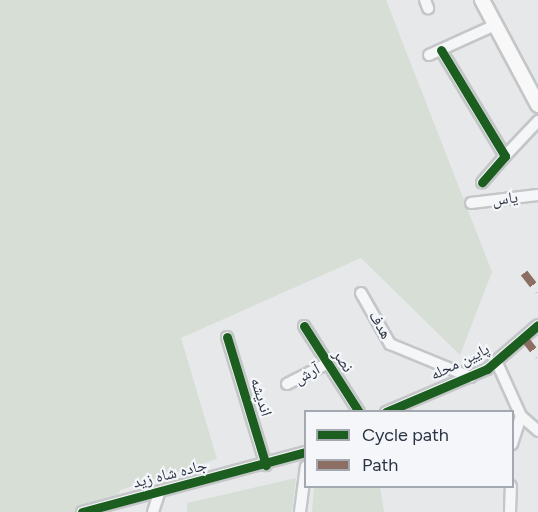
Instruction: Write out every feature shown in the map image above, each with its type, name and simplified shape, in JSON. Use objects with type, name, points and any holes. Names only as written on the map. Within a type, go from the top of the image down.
[{"type":"main road","points":[[482,0],[538,105]]},
{"type":"street","points":[[429,55],[495,25]]},
{"type":"street","points":[[441,50],[505,156]]},
{"type":"street","points":[[482,182],[538,121]]},
{"type":"street","name":"یاس","points":[[471,203],[538,195]]},
{"type":"street","name":"هدف","points":[[362,293],[390,344],[470,377]]},
{"type":"street","name":"پایین محله","points":[[388,410],[470,377],[497,363],[538,325]]},
{"type":"street","name":"نصر","points":[[304,326],[326,364],[358,410]]},
{"type":"street","name":"اندیشه","points":[[227,337],[266,465]]},
{"type":"street","points":[[497,363],[517,417],[514,437]]},
{"type":"street","name":"آرش","points":[[287,384],[326,364]]},
{"type":"street","points":[[517,417],[538,430]]},
{"type":"street","points":[[266,465],[304,453]]},
{"type":"street","name":"جاده شاه زید","points":[[82,512],[266,465]]},
{"type":"street","points":[[300,512],[304,481]]},
{"type":"street","points":[[510,512],[511,488]]},
{"type":"street","points":[[153,512],[159,493]]},
{"type":"shaded area","points":[[0,0],[386,0],[492,272],[460,355],[361,258],[181,338],[217,459],[120,490],[111,512],[0,512]]},
{"type":"shaded area","points":[[296,478],[292,512],[187,512],[187,503]]},
{"type":"shaded area","points":[[314,488],[380,488],[384,512],[312,512]]},
{"type":"marked path","points":[[524,273],[538,291]]},
{"type":"marked path","points":[[524,338],[538,356]]},
{"type":"cycle path","points":[[441,50],[505,156],[482,182]]},
{"type":"cycle path","points":[[391,410],[487,369],[538,325]]},
{"type":"cycle path","points":[[304,326],[358,410]]},
{"type":"cycle path","points":[[227,337],[266,465]]},
{"type":"cycle path","points":[[82,512],[304,453]]}]
